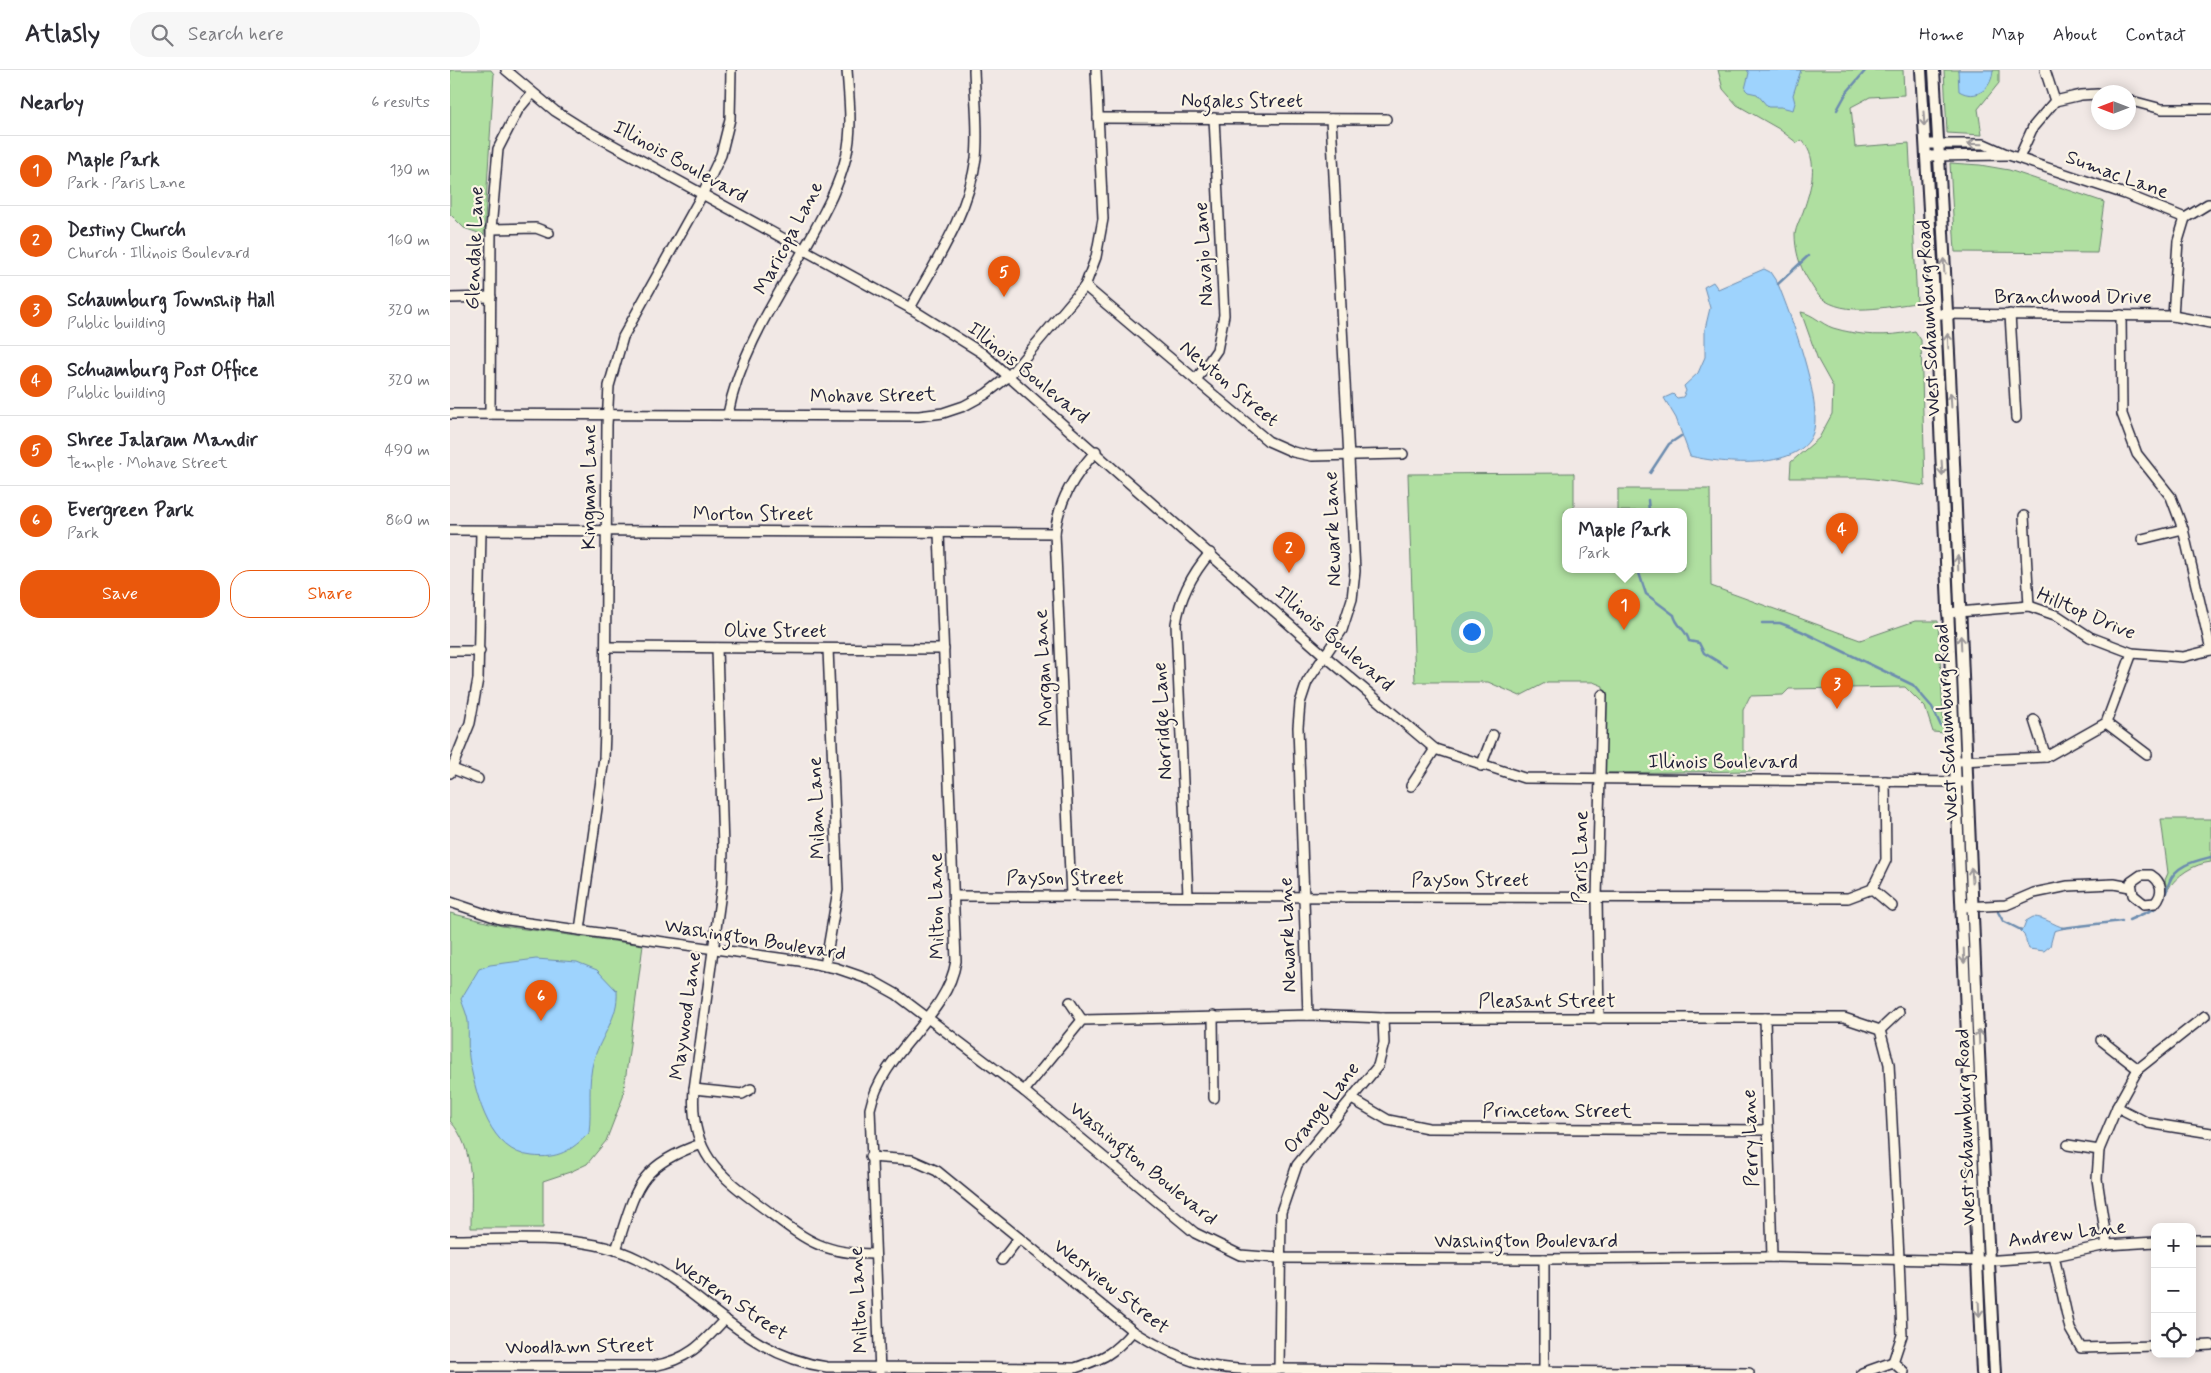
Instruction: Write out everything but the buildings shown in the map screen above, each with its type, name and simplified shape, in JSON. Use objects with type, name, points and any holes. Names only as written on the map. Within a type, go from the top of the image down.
[{"type":"main road","name":"West Schaumburg Road","points":[[1921,70],[1935,314],[1947,613],[1962,907],[1983,1260],[1995,1373]]},
{"type":"main road","name":"West Schaumburg Road","points":[[1934,70],[1956,491],[1966,782],[1974,907],[1983,1260],[1982,1373]]},
{"type":"street","name":"Illinois Boulevard","points":[[506,70],[555,111],[582,128],[803,251],[910,308],[982,352],[1096,451],[1325,656],[1435,749],[1481,766],[1524,778],[1966,782]]},
{"type":"street","name":"Kingman Lane","points":[[580,930],[604,758],[607,415],[609,386],[624,337],[702,195],[721,155],[727,134],[731,106],[731,70]]},
{"type":"street","name":"Maricopa Lane","points":[[728,414],[732,390],[744,359],[835,191],[846,156],[850,118],[848,70]]},
{"type":"street","points":[[910,308],[955,225],[970,187],[977,145],[974,70]]},
{"type":"street","name":"Mohave Street","points":[[450,414],[903,416],[937,414],[954,410],[977,400],[1009,376],[1085,286],[1096,257],[1103,219],[1096,70]]},
{"type":"street","points":[[2045,70],[2055,101]]},
{"type":"street","name":"Glendale Lane","points":[[490,414],[490,229],[498,149],[518,110],[532,93]]},
{"type":"street","points":[[2019,158],[2033,127],[2055,101],[2091,94]]},
{"type":"street","points":[[2136,102],[2162,108],[2211,108]]},
{"type":"street","name":"Nogales Street","points":[[1098,118],[1386,119]]},
{"type":"street","name":"Navajo Lane","points":[[1196,380],[1217,350],[1224,315],[1214,118]]},
{"type":"street","name":"Newark Lane","points":[[1308,1014],[1298,727],[1300,703],[1307,682],[1342,630],[1352,599],[1355,571],[1331,119]]},
{"type":"street","name":"Sumac Lane","points":[[1926,144],[1984,144],[2009,155],[2125,194],[2185,218],[2211,204]]},
{"type":"street","name":"Sumac Lane","points":[[1927,156],[2009,155]]},
{"type":"street","points":[[2173,316],[2178,241],[2185,218]]},
{"type":"street","points":[[490,229],[536,228],[549,233]]},
{"type":"street","name":"Newton Street","points":[[1085,286],[1268,441],[1293,452],[1312,456],[1403,454]]},
{"type":"street","points":[[450,298],[491,297]]},
{"type":"street","name":"Branchwood Drive","points":[[1935,314],[2173,316],[2211,323]]},
{"type":"street","points":[[2010,314],[2016,418]]},
{"type":"street","points":[[2121,315],[2122,414],[2137,454],[2171,497],[2182,529],[2211,650]]},
{"type":"street","name":"Morgan Lane","points":[[1072,896],[1055,533],[1059,509],[1067,490],[1081,468],[1096,451]]},
{"type":"street","points":[[2024,516],[2029,606]]},
{"type":"street","points":[[2142,538],[2182,529]]},
{"type":"street","name":"Morton Street","points":[[450,530],[1055,533]]},
{"type":"street","points":[[478,779],[452,771],[473,708],[478,679],[480,651],[480,531]]},
{"type":"street","name":"Milton Lane","points":[[880,1370],[869,1121],[874,1090],[888,1066],[944,995],[954,972],[957,955],[939,533]]},
{"type":"street","name":"Norridge Lane","points":[[1188,896],[1176,624],[1186,588],[1196,570],[1210,553]]},
{"type":"street","name":"Hilltop Drive","points":[[1947,613],[2029,606],[2058,616],[2090,637],[2132,653],[2183,657],[2211,650]]},
{"type":"street","name":"Olive Street","points":[[606,647],[944,649]]},
{"type":"street","name":"Maywood Lane","points":[[717,648],[723,849],[722,885],[694,1089],[694,1117],[701,1144],[713,1166],[727,1180],[809,1241],[839,1252],[874,1254]]},
{"type":"street","name":"Milan Lane","points":[[825,966],[838,890],[828,649]]},
{"type":"street","points":[[450,651],[480,651]]},
{"type":"street","points":[[1954,761],[2046,757],[2106,723],[2132,653]]},
{"type":"street","name":"Paris Lane","points":[[1599,1019],[1597,898],[1602,695]]},
{"type":"street","points":[[2034,720],[2046,757]]},
{"type":"street","points":[[2106,723],[2147,754]]},
{"type":"street","points":[[1481,766],[1493,735]]},
{"type":"street","points":[[1411,786],[1435,749]]},
{"type":"street","points":[[1885,781],[1886,860],[1872,889],[1892,906]]},
{"type":"street","points":[[1962,907],[2006,905],[2034,893],[2068,886],[2114,884],[2130,886]]},
{"type":"street","name":"Payson Street","points":[[955,896],[1842,899],[1854,897],[1872,889]]},
{"type":"street","name":"Washington Boulevard","points":[[450,902],[500,919],[825,966],[871,980],[896,994],[927,1016],[1024,1092],[1195,1233],[1240,1255],[1279,1258],[1544,1259],[1772,1257],[1983,1260]]},
{"type":"street","points":[[1024,1092],[1082,1020],[1070,1002]]},
{"type":"street","points":[[1893,1362],[1902,1335],[1899,1258],[1889,1064],[1880,1030],[1899,1012]]},
{"type":"street","name":"Pleasant Street","points":[[1082,1020],[1308,1014],[1383,1018],[1844,1018],[1880,1030]]},
{"type":"street","points":[[1213,1016],[1214,1098]]},
{"type":"street","points":[[2107,1245],[2097,1179],[2099,1150],[2117,1108],[2138,1069],[2205,1016]]},
{"type":"street","name":"Orange Lane","points":[[1279,1369],[1281,1212],[1297,1165],[1378,1066],[1384,1043],[1383,1018]]},
{"type":"street","name":"Perry Lane","points":[[1765,1018],[1772,1257]]},
{"type":"street","points":[[2101,1040],[2138,1069]]},
{"type":"street","points":[[694,1089],[742,1094],[751,1089]]},
{"type":"street","name":"Princeton Street","points":[[1352,1099],[1388,1120],[1428,1128],[1768,1130]]},
{"type":"street","points":[[2117,1108],[2148,1124],[2211,1134]]},
{"type":"street","points":[[616,1250],[634,1195],[645,1177],[668,1157],[701,1144]]},
{"type":"street","points":[[2068,1145],[2099,1150]]},
{"type":"street","name":"Westview Street","points":[[870,1157],[912,1160],[937,1171],[1133,1331],[1163,1350],[1185,1360],[1213,1368],[1242,1370],[1749,1373]]},
{"type":"street","points":[[1002,1260],[1019,1238]]},
{"type":"street","name":"Western Street","points":[[450,1240],[575,1241],[616,1250],[637,1258],[660,1272],[769,1350],[789,1358],[827,1367],[880,1370],[1075,1368],[1104,1358],[1116,1350],[1133,1331]]},
{"type":"street","points":[[2196,1240],[2211,1240]]},
{"type":"street","name":"Andrew Lane","points":[[1983,1260],[2054,1256],[2107,1245],[2151,1242]]},
{"type":"street","points":[[2054,1256],[2070,1329],[2081,1348],[2151,1346]]},
{"type":"street","points":[[1544,1259],[1544,1372]]},
{"type":"street","name":"Woodlawn Street","points":[[450,1366],[572,1370],[644,1366],[670,1362],[697,1349],[725,1319]]},
{"type":"street","points":[[2196,1346],[2211,1345]]},
{"type":"street","points":[[1893,1362],[1904,1372]]},
{"type":"street","points":[[1862,1373],[1893,1362]]},
{"type":"green space","points":[[450,70],[491,70],[494,74],[484,235],[464,228],[450,214]]},
{"type":"green space","points":[[1718,70],[1903,70],[1904,95],[1870,97],[1851,107],[1855,147],[1909,143],[1917,303],[1854,309],[1830,303],[1818,295],[1802,268],[1795,240],[1798,223],[1811,184],[1812,166],[1808,148],[1802,140],[1797,143],[1779,129],[1737,105],[1723,89]]},
{"type":"green space","points":[[1944,70],[1999,70],[1999,83],[1978,109],[1982,135],[1947,133]]},
{"type":"green space","points":[[1950,163],[1980,165],[2009,170],[2104,202],[2097,253],[1955,252]]},
{"type":"green space","points":[[1801,312],[1833,328],[1853,333],[1884,335],[1915,331],[1921,340],[1925,486],[1866,478],[1790,478],[1791,462],[1819,438],[1832,414],[1833,387],[1818,360]]},
{"type":"green space","points":[[1574,473],[1574,508],[1562,508],[1562,573],[1687,573],[1687,508],[1618,508],[1618,489],[1710,489],[1711,586],[1860,640],[1915,621],[1938,621],[1944,733],[1933,732],[1925,707],[1905,687],[1789,689],[1783,695],[1750,696],[1743,710],[1743,750],[1755,762],[1755,771],[1602,773],[1603,686],[1593,682],[1547,682],[1520,696],[1488,682],[1415,682],[1408,474]]},
{"type":"green space","points":[[2161,819],[2211,819],[2211,862],[2198,865],[2186,871],[2175,880],[2167,891],[2165,880],[2168,873]]},
{"type":"green space","points":[[450,913],[502,926],[643,945],[623,1097],[606,1141],[587,1164],[543,1181],[543,1228],[471,1228],[471,1186],[468,1158],[464,1144],[450,1121]]},
{"type":"water","points":[[1747,70],[1801,70],[1793,95],[1795,103],[1793,110],[1781,107],[1768,107],[1757,94],[1748,92],[1745,89],[1749,73]]},
{"type":"water","points":[[1958,70],[1993,70],[1990,83],[1986,88],[1977,94],[1971,95],[1959,91]]},
{"type":"water","points":[[1764,269],[1770,272],[1778,284],[1804,356],[1813,397],[1814,429],[1807,443],[1795,452],[1779,459],[1760,462],[1740,462],[1690,456],[1676,418],[1664,398],[1673,394],[1677,398],[1683,397],[1686,391],[1684,386],[1698,373],[1705,357],[1705,329],[1710,308],[1704,287],[1713,282],[1718,289]]},
{"type":"water","points":[[2033,917],[2041,918],[2065,928],[2054,931],[2050,946],[2044,951],[2029,949],[2024,935],[2018,929],[2023,929],[2026,921]]},
{"type":"water","points":[[536,959],[577,962],[597,970],[617,991],[615,1009],[597,1051],[592,1068],[589,1133],[576,1145],[564,1152],[541,1157],[518,1152],[506,1145],[488,1121],[473,1077],[469,1052],[468,1021],[461,999],[479,969],[490,965]]},
{"type":"waterway","points":[[1837,110],[1847,92],[1866,70]]},
{"type":"waterway","points":[[1778,284],[1808,256]]},
{"type":"waterway","points":[[1650,473],[1669,444],[1681,436]]},
{"type":"waterway","points":[[1648,500],[1649,508]]},
{"type":"waterway","points":[[1639,573],[1646,594],[1674,615],[1689,641],[1699,643],[1704,653],[1727,667]]},
{"type":"waterway","points":[[1762,623],[1780,623],[1801,631],[1913,685],[1932,707],[1941,726]]},
{"type":"waterway","points":[[2161,901],[2176,872],[2186,865],[2211,857]]},
{"type":"waterway","points":[[2129,920],[2154,909],[2158,905]]},
{"type":"waterway","points":[[1998,912],[2003,921],[2021,930]]},
{"type":"waterway","points":[[2062,928],[2122,921]]},
{"type":"place","name":"Shree Jalaram Mandir","points":[[1004,297]]},
{"type":"place","name":"Schuamburg Post Office","points":[[1842,554]]},
{"type":"place","name":"Destiny Church","points":[[1289,573]]},
{"type":"place","name":"Maple Park","points":[[1624,630]]},
{"type":"place","name":"Schaumburg Township Hall","points":[[1837,709]]},
{"type":"place","name":"Evergreen Park","points":[[541,1021]]}]
